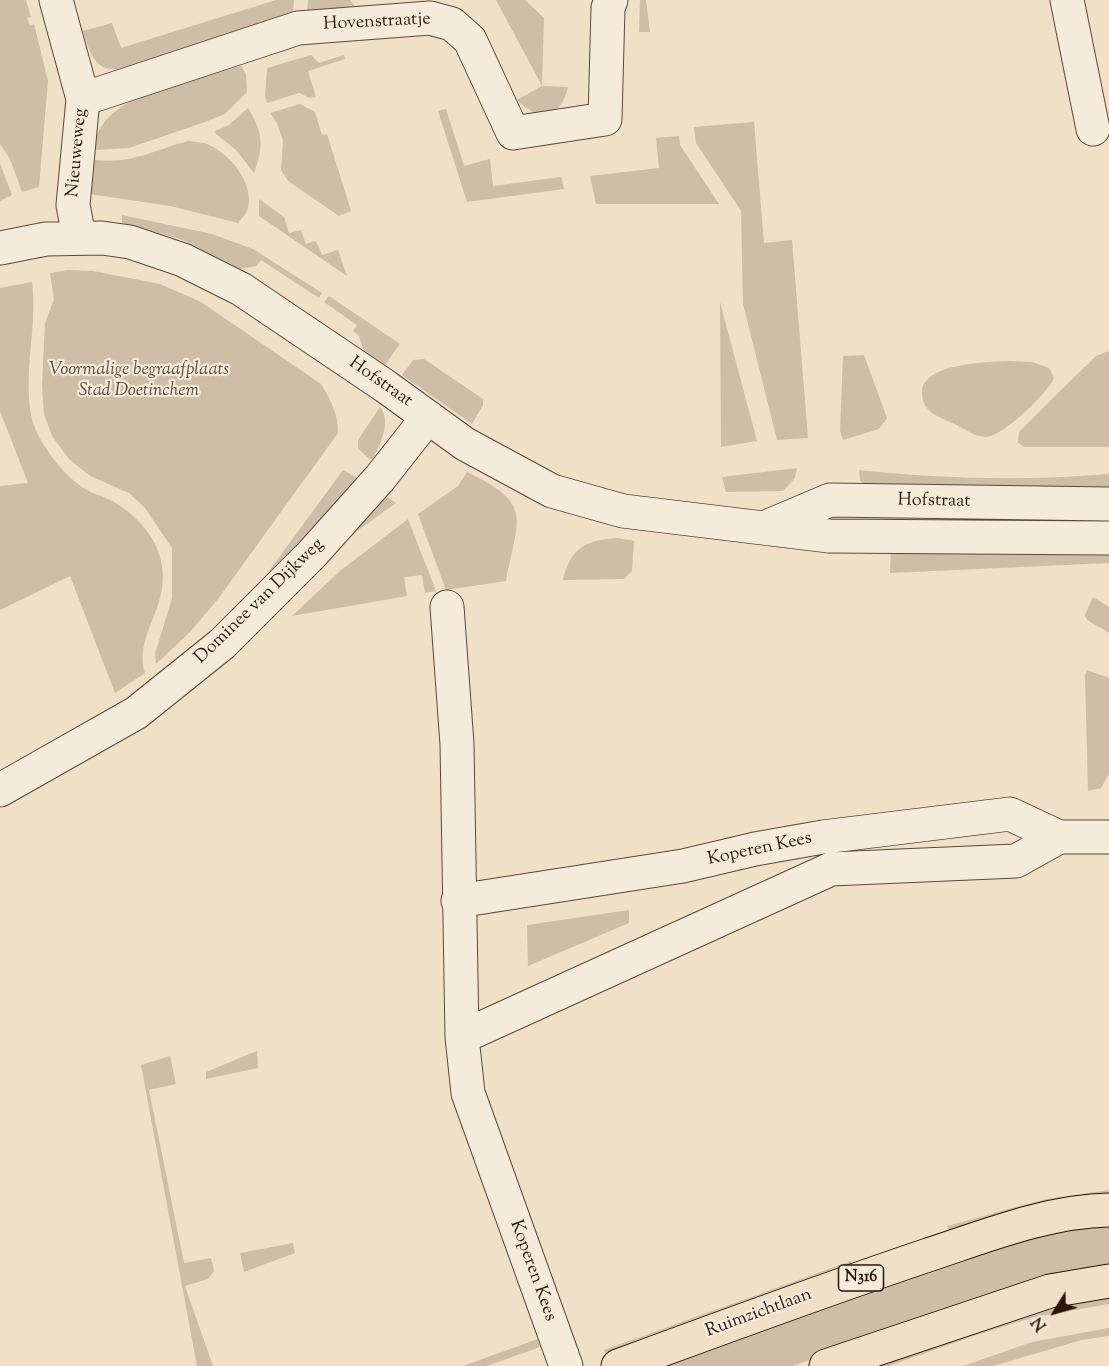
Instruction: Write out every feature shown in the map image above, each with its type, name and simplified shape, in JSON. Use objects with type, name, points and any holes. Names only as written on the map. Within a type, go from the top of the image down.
[{"type":"main road","name":"Ruimzichtlaan","points":[[618,1366],[842,1284],[1003,1230],[1084,1210],[1109,1210]]},
{"type":"main road","points":[[825,1366],[1050,1291],[1109,1281]]},
{"type":"street","name":"Nieuweweg","points":[[56,0],[82,99],[73,205],[79,237]]},
{"type":"street","name":"Hovenstraatje","points":[[82,99],[298,28],[430,18],[452,24],[470,40],[513,133],[605,119],[608,8],[611,0]]},
{"type":"street","points":[[1066,0],[1093,129]]},
{"type":"street","name":"Hofstraat","points":[[0,248],[46,239],[79,237],[130,242],[157,250],[241,289],[465,444],[552,491],[623,511],[829,536],[1109,538]]},
{"type":"street","name":"Dominee van Dijkweg","points":[[0,790],[136,712],[222,644],[312,554],[380,478],[428,417]]},
{"type":"street","name":"Hofstraat","points":[[764,527],[830,500],[1109,504]]},
{"type":"street","name":"Koperen Kees","points":[[447,607],[457,744],[462,1037],[468,1093],[566,1366]]},
{"type":"street","name":"Koperen Kees","points":[[458,901],[683,866],[755,849],[824,837],[1010,814],[1059,837],[1109,837]]},
{"type":"street","name":"Koperen Kees","points":[[462,1037],[831,869],[1017,870],[1059,837]]},
{"type":"green space","points":[[0,0],[26,0],[31,17],[27,18],[30,26],[34,24],[48,81],[39,187],[22,192],[10,159],[0,144]]},
{"type":"green space","points":[[276,0],[294,0],[293,15],[118,69],[103,67],[98,63],[90,52],[83,31],[112,23],[121,48]]},
{"type":"green space","points":[[308,0],[350,0],[355,6],[307,11]]},
{"type":"green space","points":[[496,0],[525,0],[544,18],[542,86]]},
{"type":"green space","points":[[640,0],[646,0],[650,32],[639,32]]},
{"type":"green space","points":[[311,55],[319,63],[344,55],[345,59],[308,71],[316,97],[310,98],[299,93],[267,103],[265,96],[267,68]]},
{"type":"green space","points":[[241,66],[246,74],[247,92],[225,114],[129,148],[94,150],[100,128],[121,107],[153,92]]},
{"type":"green space","points":[[542,86],[568,87],[565,98],[554,111],[548,114],[533,112],[517,100]]},
{"type":"green space","points":[[300,104],[315,112],[322,135],[327,134],[351,211],[339,216],[288,181],[281,170],[283,141],[277,123],[270,113]]},
{"type":"green space","points":[[248,108],[257,125],[260,140],[254,173],[236,150],[215,131],[229,125]]},
{"type":"green space","points":[[446,109],[464,166],[490,159],[493,186],[561,177],[564,189],[467,202],[438,111]]},
{"type":"green space","points":[[754,122],[764,243],[792,240],[808,438],[777,440],[743,304],[741,211],[696,143],[694,127]]},
{"type":"green space","points":[[679,136],[680,145],[719,204],[596,204],[590,176],[659,168],[656,138]]},
{"type":"green space","points":[[188,141],[205,143],[216,149],[232,162],[244,179],[249,198],[247,210],[238,223],[170,206],[90,194],[93,160],[120,160],[142,156]]},
{"type":"green space","points":[[0,163],[12,195],[0,201]]},
{"type":"green space","points":[[259,199],[284,217],[289,233],[301,230],[306,244],[316,241],[322,255],[338,250],[347,276],[259,216]]},
{"type":"green space","points":[[122,215],[212,234],[253,249],[322,293],[319,298],[261,260],[256,266],[240,269],[180,239],[122,223]]},
{"type":"green space","name":"Voormalige begraafplaats Stad Doetinchem","points":[[68,270],[93,271],[160,284],[201,302],[321,384],[331,402],[337,420],[338,433],[218,599],[189,633],[156,664],[155,654],[172,598],[172,548],[145,508],[129,493],[90,476],[69,459],[52,436],[44,414],[42,385],[45,323],[54,299],[50,273]]},
{"type":"green space","points":[[32,282],[33,316],[29,402],[32,419],[40,439],[70,477],[89,491],[122,507],[136,518],[156,546],[162,566],[163,583],[160,599],[145,643],[143,658],[145,673],[115,693],[70,576],[0,610],[0,486],[28,483],[0,411],[0,288]]},
{"type":"green space","points":[[329,296],[400,344],[385,365],[364,351],[359,336],[353,331],[357,325],[324,302]]},
{"type":"green space","points":[[720,302],[757,441],[721,447]]},
{"type":"green space","points":[[1109,351],[1109,447],[1024,447],[1018,443],[1019,432],[1096,356]]},
{"type":"green space","points":[[864,355],[887,418],[879,429],[843,440],[840,431],[843,356]]},
{"type":"green space","points":[[424,359],[483,399],[483,405],[472,424],[402,375],[413,360]]},
{"type":"green space","points":[[1009,361],[1032,362],[1049,368],[1054,378],[1043,394],[1003,430],[982,437],[936,415],[925,405],[922,393],[925,383],[932,375],[957,366]]},
{"type":"green space","points":[[380,407],[385,419],[384,433],[373,459],[370,459],[358,449],[358,440]]},
{"type":"green space","points":[[797,468],[795,478],[783,491],[726,492],[722,477]]},
{"type":"green space","points":[[343,470],[356,477],[357,481],[250,597]]},
{"type":"green space","points":[[859,470],[984,478],[1047,478],[1109,474],[1109,495],[868,490],[860,480]]},
{"type":"green space","points":[[467,472],[503,494],[512,504],[517,527],[506,581],[446,590],[418,514],[458,486]]},
{"type":"green space","points":[[378,491],[396,503],[339,544]]},
{"type":"green space","points":[[408,519],[436,591],[425,593],[422,575],[404,577],[407,596],[292,616],[341,570]]},
{"type":"green space","points":[[618,538],[634,541],[632,571],[624,579],[563,580],[570,560],[582,547],[597,541]]},
{"type":"green space","points":[[891,546],[1109,547],[1109,563],[890,573]]},
{"type":"green space","points":[[1093,597],[1109,607],[1109,633],[1087,620],[1085,615]]},
{"type":"green space","points":[[1087,670],[1109,678],[1109,774],[1101,788],[1088,791],[1085,675]]},
{"type":"green space","points":[[629,910],[629,923],[528,966],[527,925]]},
{"type":"green space","points":[[257,1051],[258,1068],[206,1079],[206,1072]]},
{"type":"green space","points":[[170,1056],[176,1084],[149,1090],[184,1263],[211,1258],[214,1271],[208,1279],[185,1286],[213,1366],[197,1366],[141,1065]]},
{"type":"green space","points":[[1109,1190],[1109,1200],[952,1238],[947,1226],[1046,1199]]},
{"type":"green space","points":[[1109,1222],[1109,1269],[970,1302],[793,1366],[651,1366],[1010,1241]]},
{"type":"green space","points":[[293,1243],[295,1253],[244,1272],[240,1253]]},
{"type":"green space","points":[[851,1261],[854,1271],[607,1360],[604,1350]]},
{"type":"green space","points":[[1109,1291],[1109,1304],[1035,1317],[889,1366],[856,1366]]},
{"type":"green space","points":[[1109,1328],[1109,1336],[1082,1340],[993,1366],[963,1366],[1032,1342]]},
{"type":"green space","points":[[538,1339],[540,1347],[487,1366],[463,1366]]}]
